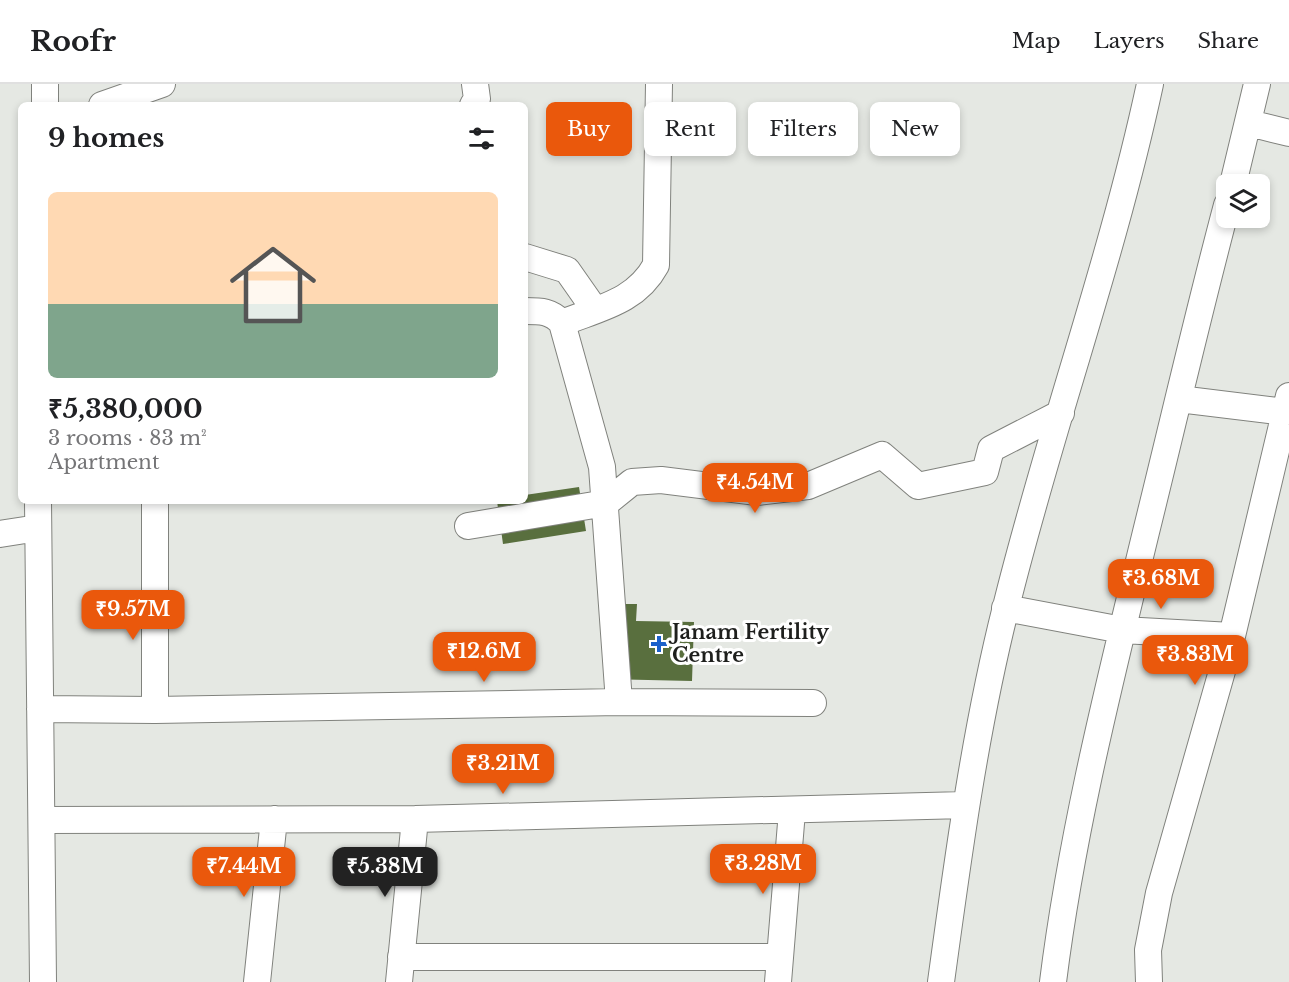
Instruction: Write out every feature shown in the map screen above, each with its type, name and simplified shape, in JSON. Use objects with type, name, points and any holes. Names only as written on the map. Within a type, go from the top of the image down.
[{"type":"street","points":[[45,84],[45,102]]},
{"type":"street","points":[[475,84],[477,99],[475,102]]},
{"type":"street","points":[[562,323],[616,303],[647,282],[656,265],[659,84]]},
{"type":"street","points":[[941,982],[965,805],[1005,608],[1115,224],[1150,84]]},
{"type":"street","points":[[1236,174],[1257,84]]},
{"type":"street","points":[[112,102],[148,91]]},
{"type":"street","points":[[1249,123],[1289,133]]},
{"type":"street","points":[[1053,982],[1062,911],[1085,795],[1122,630],[1221,228]]},
{"type":"street","points":[[528,258],[567,270],[595,310]]},
{"type":"street","points":[[528,311],[544,311],[555,315],[562,323],[602,467],[619,702]]},
{"type":"street","points":[[1149,982],[1148,950],[1159,893],[1232,636],[1287,404],[1179,399]]},
{"type":"street","points":[[468,526],[606,502],[632,482],[661,480],[757,492],[808,486],[882,454],[918,486],[985,472],[991,449],[1061,413]]},
{"type":"street","points":[[36,504],[15,532],[40,709],[43,982]]},
{"type":"street","points":[[155,504],[155,710]]},
{"type":"street","points":[[1005,608],[1059,620],[1122,630],[1232,636]]},
{"type":"street","points":[[40,709],[155,710],[619,702],[813,703]]},
{"type":"street","points":[[42,820],[415,819],[965,805]]},
{"type":"street","points":[[778,982],[792,811]]},
{"type":"street","points":[[257,982],[274,819]]},
{"type":"street","points":[[415,819],[400,970],[780,957]]},
{"type":"building","points":[[579,487],[586,531],[503,544],[497,504],[528,504],[528,495]]},
{"type":"building","points":[[606,604],[637,604],[636,621],[694,622],[692,681],[604,679]]},
{"type":"place","name":"Janam Fertility Centre","points":[[659,644]]}]
